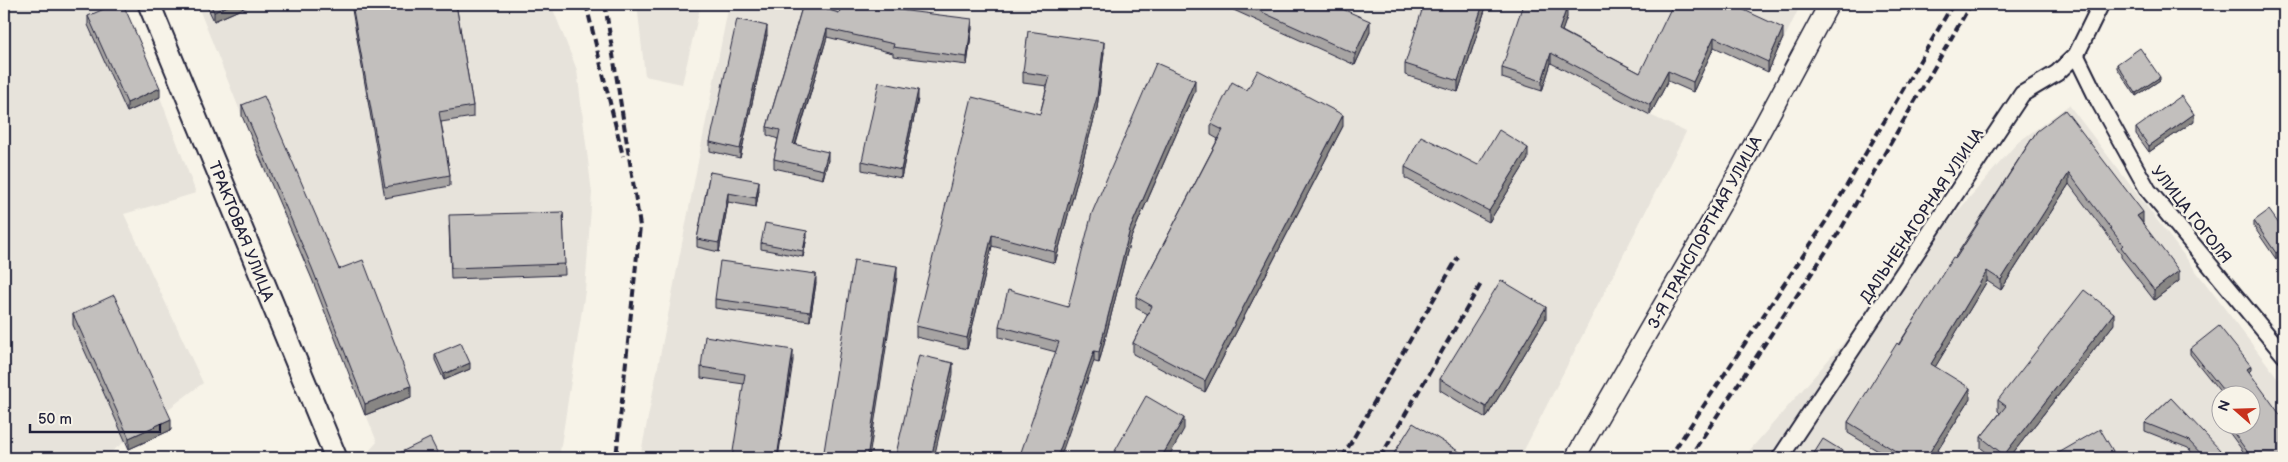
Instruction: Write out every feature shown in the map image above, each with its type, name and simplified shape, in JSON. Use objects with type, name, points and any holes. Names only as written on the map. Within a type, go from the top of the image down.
[{"type":"main road","name":"ТРАКТОВАЯ УЛИЦА","points":[[148,4],[336,458]]},
{"type":"street","name":"3-Я ТРАНСПОРТНАЯ УЛИЦА","points":[[1575,458],[1722,202],[1829,4]]},
{"type":"street","name":"ДАЛЬНЕНАГОРНАЯ УЛИЦА","points":[[1780,458],[2022,94],[2057,73],[2076,55],[2101,4]]},
{"type":"street","name":"УЛИЦА ГОГОЛЯ","points":[[2076,55],[2098,100],[2148,190],[2284,355]]},
{"type":"shaded area","points":[[4,4],[120,4],[160,97],[196,193],[124,214],[203,383],[103,458],[4,458]]},
{"type":"shaded area","points":[[197,4],[551,4],[577,70],[592,193],[585,291],[559,458],[363,458],[377,442],[310,274],[242,116]]},
{"type":"shaded area","points":[[637,4],[701,4],[682,84],[645,76]]},
{"type":"shaded area","points":[[729,4],[1801,4],[1768,72],[1714,47],[1693,92],[1667,81],[1650,115],[1686,132],[1520,458],[640,458]]},
{"type":"shaded area","points":[[2069,105],[2284,386],[2284,458],[1743,458],[2017,143]]},
{"type":"building","points":[[115,4],[123,4],[160,88],[127,103],[88,16]]},
{"type":"building","points":[[210,4],[232,4],[214,12]]},
{"type":"building","points":[[352,4],[456,4],[473,106],[439,112],[450,175],[385,187]]},
{"type":"building","points":[[803,4],[839,13],[842,4],[892,4],[891,9],[972,19],[967,57],[893,47],[894,44],[827,29],[793,144],[828,152],[823,170],[774,159],[780,130],[767,127]]},
{"type":"building","points":[[1244,4],[1331,4],[1370,21],[1355,54]]},
{"type":"building","points":[[1424,4],[1483,4],[1458,81],[1405,64]]},
{"type":"building","points":[[1523,4],[1558,4],[1567,7],[1559,30],[1640,73],[1673,4],[1731,4],[1783,28],[1768,62],[1714,37],[1693,82],[1668,71],[1650,105],[1551,53],[1542,81],[1502,68]]},
{"type":"building","points":[[737,19],[767,26],[740,149],[710,142]]},
{"type":"building","points":[[1028,31],[1104,42],[1097,97],[1055,252],[992,235],[967,338],[916,326],[972,97],[1040,114],[1050,76],[1023,72]]},
{"type":"building","points":[[2140,48],[2160,77],[2136,93],[2117,64]]},
{"type":"building","points":[[1156,63],[1195,80],[1130,229],[1099,352],[1094,351],[1057,458],[1019,458],[1059,342],[999,326],[1008,290],[1068,307],[1092,213]]},
{"type":"building","points":[[1258,70],[1343,115],[1205,381],[1133,343],[1152,306],[1136,297],[1223,130],[1211,124],[1232,82],[1247,90]]},
{"type":"building","points":[[879,82],[918,90],[901,170],[862,161]]},
{"type":"building","points":[[264,96],[339,269],[363,260],[411,386],[365,404],[312,268],[242,105]]},
{"type":"building","points":[[2181,96],[2194,114],[2149,146],[2136,128]]},
{"type":"building","points":[[2065,110],[2143,212],[2137,216],[2179,271],[2154,290],[2069,173],[2001,280],[1987,271],[1931,364],[1970,388],[1926,458],[1907,458],[1848,422],[1897,343],[1899,345],[1953,257],[1956,258],[2037,131]]},
{"type":"building","points":[[1499,130],[1528,148],[1489,211],[1405,167],[1421,136],[1478,165]]},
{"type":"building","points":[[710,172],[759,181],[756,198],[728,193],[719,243],[697,239]]},
{"type":"building","points":[[2269,210],[2284,231],[2284,247],[2276,253],[2254,221]]},
{"type":"building","points":[[563,212],[565,264],[451,268],[449,215]]},
{"type":"building","points":[[765,223],[807,231],[803,251],[761,243]]},
{"type":"building","points":[[854,260],[897,266],[867,458],[823,458]]},
{"type":"building","points":[[720,261],[816,274],[810,312],[715,299]]},
{"type":"building","points":[[1501,280],[1546,307],[1486,407],[1440,379]]},
{"type":"building","points":[[2084,290],[2114,313],[2004,455],[1981,437],[2006,406],[1998,400]]},
{"type":"building","points":[[114,295],[171,419],[129,438],[73,314]]},
{"type":"building","points":[[2219,326],[2251,366],[2247,369],[2258,384],[2218,384],[2190,349]]},
{"type":"building","points":[[705,336],[793,350],[777,458],[732,458],[745,374],[701,367]]},
{"type":"building","points":[[461,343],[470,363],[444,374],[435,354]]},
{"type":"building","points":[[919,355],[953,363],[931,458],[895,458]]},
{"type":"building","points":[[2260,387],[2284,420],[2284,458],[2252,458],[2234,434],[2260,434]]},
{"type":"building","points":[[1146,396],[1184,418],[1161,458],[1111,458]]},
{"type":"building","points":[[2171,398],[2220,450],[2211,458],[2205,458],[2188,440],[2145,423]]},
{"type":"building","points":[[1413,423],[1463,454],[1461,458],[1391,458]]},
{"type":"building","points":[[2100,429],[2113,451],[2101,458],[2050,458]]},
{"type":"building","points":[[430,438],[440,458],[389,458]]},
{"type":"building","points":[[1823,439],[1854,458],[1811,458]]},
{"type":"railway","points":[[586,4],[623,156]]},
{"type":"railway","points":[[605,4],[640,226],[616,458]]},
{"type":"railway","points":[[1669,458],[1826,221],[1953,4]]},
{"type":"railway","points":[[1689,458],[1841,229],[1971,4]]},
{"type":"railway","points":[[1342,458],[1458,257]]},
{"type":"railway","points":[[1380,458],[1482,282]]}]
